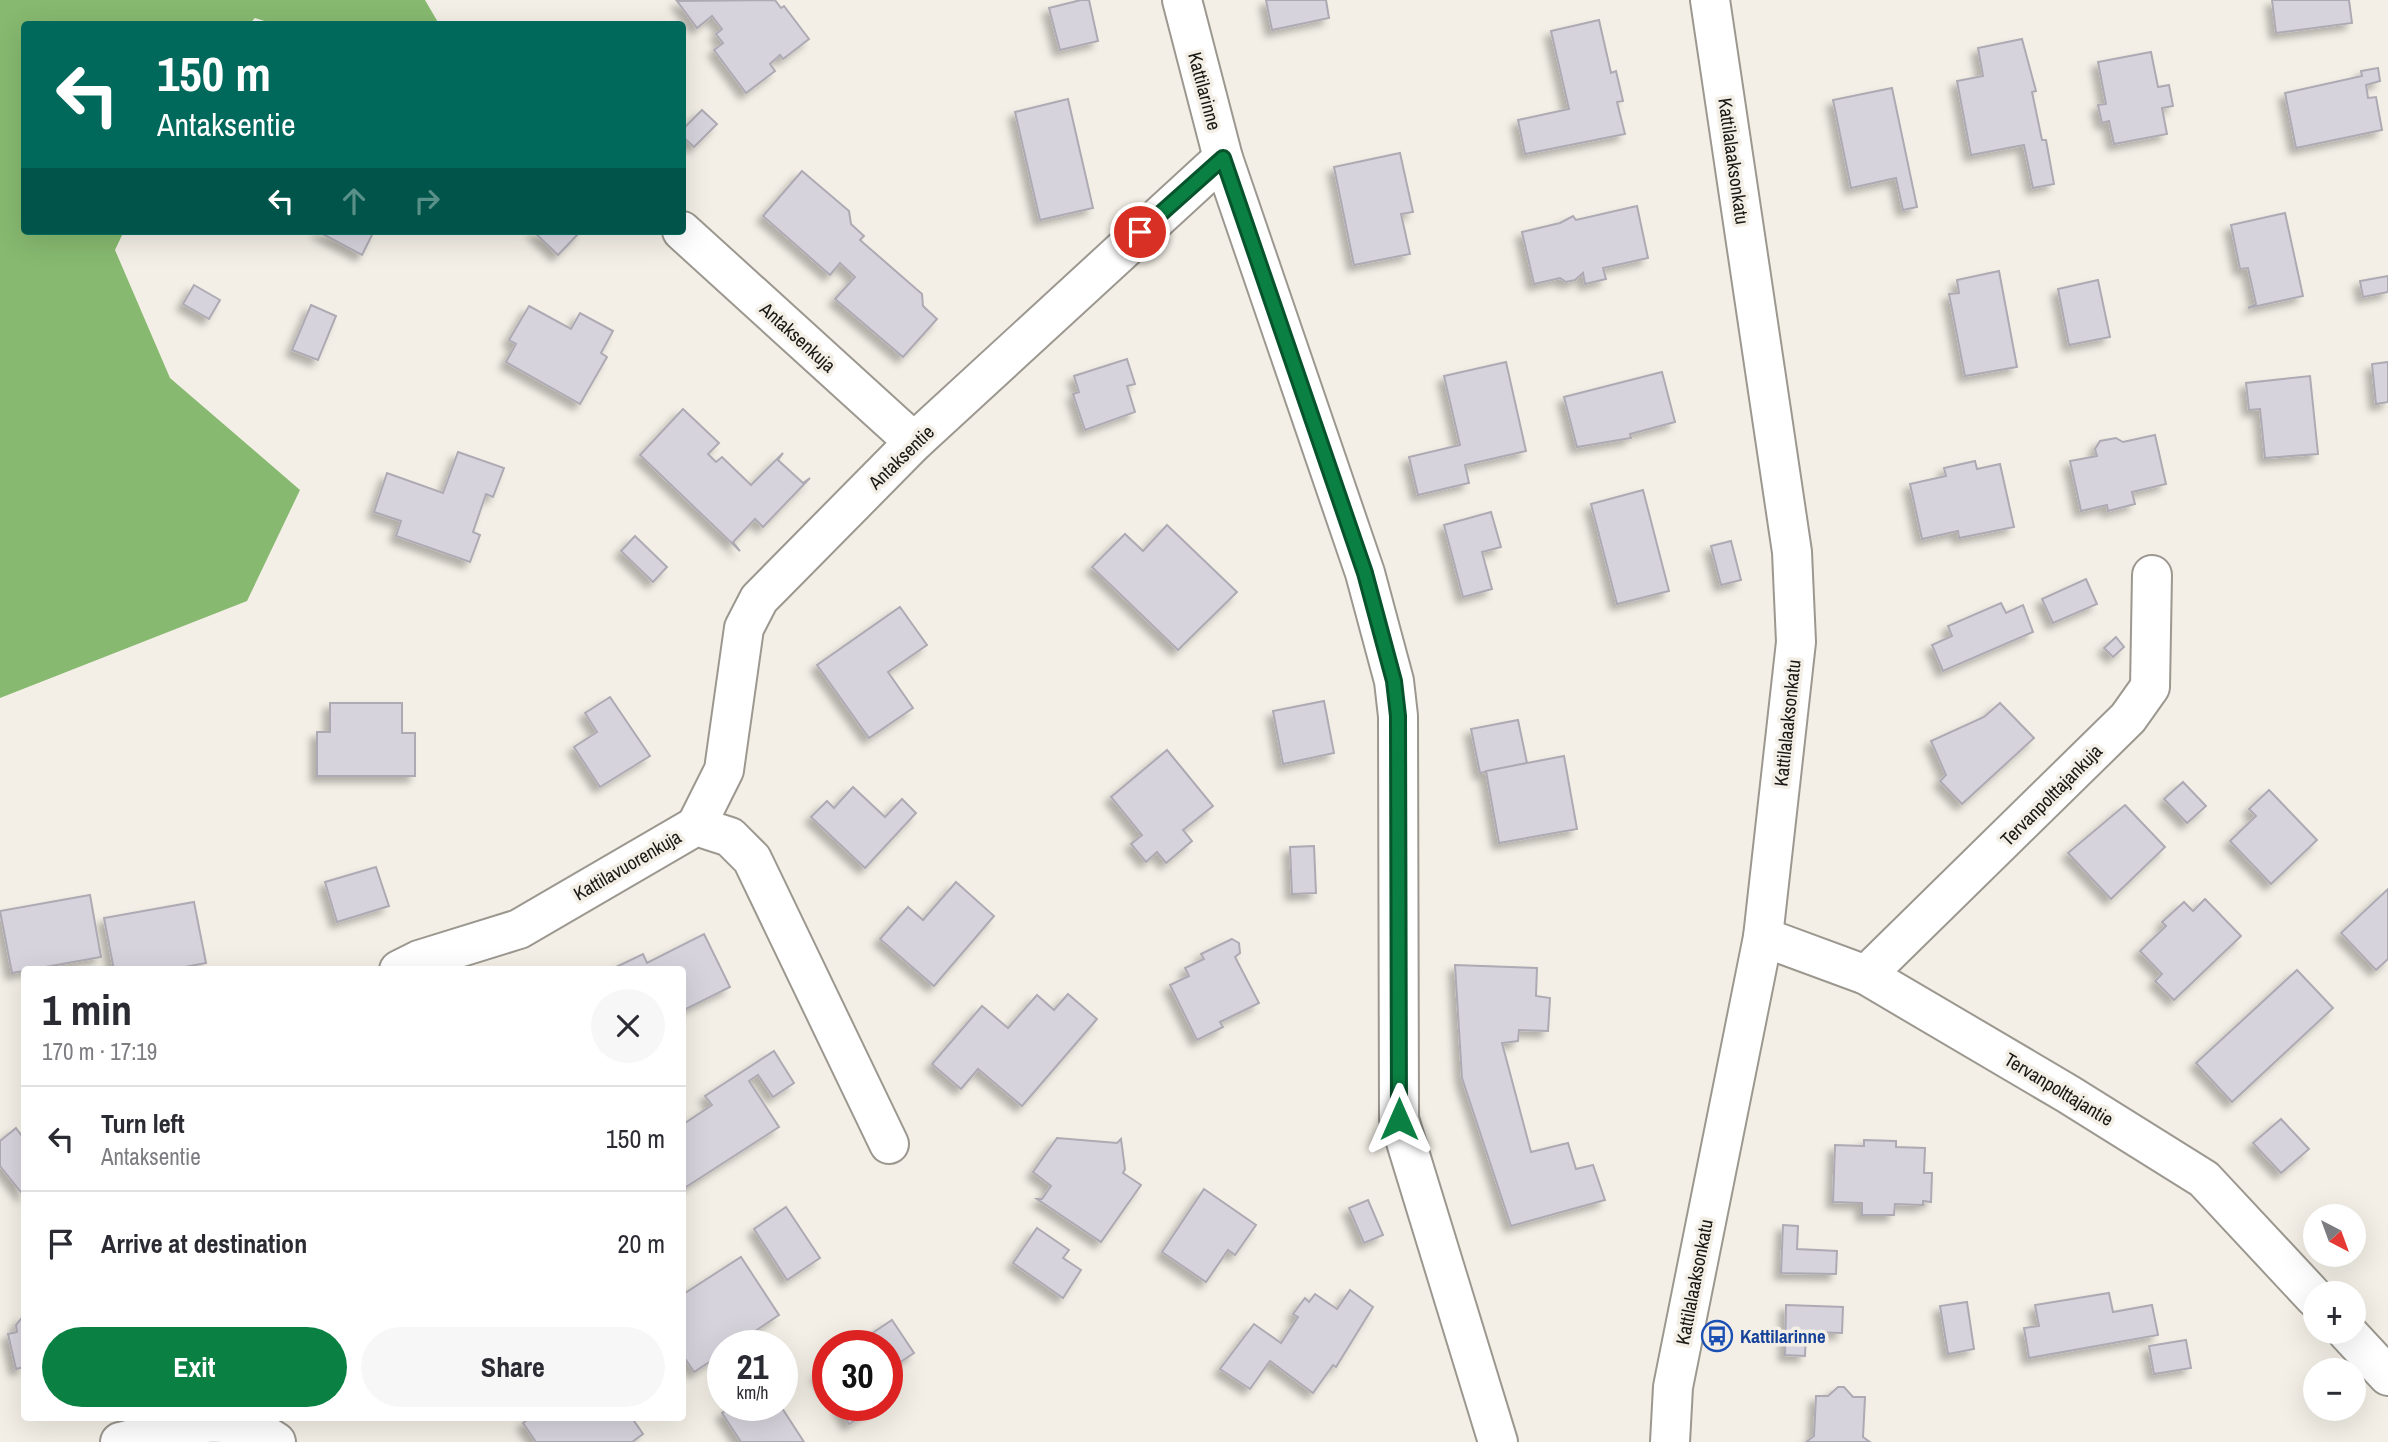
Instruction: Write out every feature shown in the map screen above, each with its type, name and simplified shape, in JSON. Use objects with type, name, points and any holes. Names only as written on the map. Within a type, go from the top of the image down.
[{"type":"street","name":"Kattilarinne","points":[[1182,0],[1223,158],[1365,573],[1394,681],[1398,716],[1399,1119],[1498,1442]]},
{"type":"street","name":"Kattilalaaksonkatu","points":[[1670,1442],[1672,1387],[1763,937],[1796,642],[1792,552],[1710,0]]},
{"type":"street","name":"Antaksentie","points":[[696,826],[724,769],[744,628],[750,612],[914,442],[1223,158]]},
{"type":"street","name":"Antaksenkuja","points":[[686,235],[914,442]]},
{"type":"street","name":"Tervanpolttajankuja","points":[[1866,975],[2128,718],[2150,687],[2152,575]]},
{"type":"street","name":"Kattilavuorenkuja","points":[[407,966],[519,929],[696,826],[730,837],[752,859],[889,1144]]},
{"type":"street","name":"Tervanpolttajantie","points":[[1763,937],[1866,975],[2068,1094],[2204,1179],[2303,1285]]},
{"type":"street","points":[[2358,1344],[2388,1376]]},
{"type":"street","points":[[120,1442],[199,1421]]},
{"type":"street","points":[[217,1421],[242,1426],[276,1442]]},
{"type":"green space","points":[[0,0],[425,0],[437,21],[264,21],[255,18],[252,21],[21,21],[21,235],[122,235],[115,250],[170,378],[300,490],[247,601],[0,698]]},
{"type":"building","points":[[775,0],[781,8],[784,6],[809,39],[783,59],[780,55],[770,64],[775,71],[746,93],[714,50],[723,43],[716,34],[722,29],[712,16],[697,28],[677,1]]},
{"type":"building","points":[[1089,0],[1098,41],[1060,50],[1049,8]]},
{"type":"building","points":[[1266,0],[1326,0],[1329,18],[1272,30]]},
{"type":"building","points":[[2272,0],[2349,0],[2352,23],[2276,33]]},
{"type":"building","points":[[1599,20],[1611,73],[1616,71],[1623,101],[1617,102],[1625,134],[1525,154],[1518,120],[1569,109],[1551,31]]},
{"type":"building","points":[[2022,39],[2036,91],[2032,92],[2042,140],[2046,140],[2054,184],[2033,188],[2024,145],[1971,155],[1957,81],[1983,76],[1978,48]]},
{"type":"building","points":[[2151,52],[2158,87],[2169,85],[2173,106],[2162,108],[2167,134],[2114,144],[2109,121],[2102,123],[2098,105],[2106,104],[2098,62]]},
{"type":"building","points":[[2378,68],[2380,81],[2366,85],[2368,98],[2376,97],[2382,130],[2296,148],[2285,93],[2362,76],[2361,71]]},
{"type":"building","points":[[1892,88],[1917,207],[1903,210],[1896,178],[1851,188],[1833,100]]},
{"type":"building","points":[[1068,99],[1093,208],[1040,220],[1015,112]]},
{"type":"building","points":[[702,110],[717,124],[694,147],[686,140],[686,126]]},
{"type":"building","points":[[1400,153],[1413,212],[1401,214],[1410,254],[1354,265],[1334,167]]},
{"type":"building","points":[[802,171],[849,211],[851,224],[864,236],[860,240],[922,294],[923,306],[937,319],[903,357],[835,299],[855,277],[840,263],[830,275],[763,216]]},
{"type":"building","points":[[1637,206],[1648,258],[1603,268],[1606,279],[1585,284],[1583,273],[1575,280],[1566,282],[1560,278],[1534,284],[1522,232],[1560,223],[1573,216],[1576,220]]},
{"type":"building","points":[[2285,213],[2303,296],[2248,308],[2256,304],[2248,268],[2240,269],[2231,225]]},
{"type":"building","points":[[324,235],[372,235],[362,255]]},
{"type":"building","points":[[537,235],[577,235],[558,255]]},
{"type":"building","points":[[1999,271],[2017,367],[1965,376],[1949,294],[1959,293],[1957,280]]},
{"type":"building","points":[[2388,276],[2388,292],[2363,297],[2360,281]]},
{"type":"building","points":[[2098,280],[2110,337],[2069,345],[2058,289]]},
{"type":"building","points":[[194,285],[220,300],[209,319],[183,304]]},
{"type":"building","points":[[311,305],[336,316],[318,360],[292,350]]},
{"type":"building","points":[[529,306],[571,329],[580,313],[613,331],[601,353],[607,357],[580,404],[506,362],[516,344],[509,340]]},
{"type":"building","points":[[1127,359],[1135,384],[1127,386],[1135,412],[1085,430],[1073,394],[1079,392],[1074,376]]},
{"type":"building","points":[[1506,362],[1526,451],[1465,465],[1469,483],[1418,495],[1409,457],[1460,445],[1444,376]]},
{"type":"building","points":[[2388,362],[2388,402],[2376,404],[2372,364]]},
{"type":"building","points":[[1662,372],[1675,422],[1630,434],[1631,438],[1577,447],[1564,397]]},
{"type":"building","points":[[2310,376],[2318,454],[2265,458],[2260,409],[2249,410],[2246,383]]},
{"type":"building","points":[[683,409],[719,443],[708,454],[716,462],[722,457],[751,485],[783,453],[778,460],[803,483],[810,478],[763,527],[755,519],[733,542],[740,551],[640,455]]},
{"type":"building","points":[[2155,435],[2166,484],[2132,492],[2135,504],[2108,511],[2107,505],[2081,511],[2070,461],[2097,456],[2095,449],[2100,441],[2116,438],[2123,442]]},
{"type":"building","points":[[458,452],[504,468],[493,497],[486,494],[473,532],[480,535],[470,562],[396,536],[401,521],[374,512],[387,473],[443,493]]},
{"type":"building","points":[[1975,461],[1977,469],[2000,464],[2014,527],[1959,538],[1958,531],[1922,539],[1910,484],[1946,476],[1944,468]]},
{"type":"building","points":[[1643,490],[1669,591],[1617,604],[1591,504]]},
{"type":"building","points":[[1491,512],[1501,547],[1482,552],[1492,589],[1463,597],[1444,525]]},
{"type":"building","points":[[1167,525],[1237,592],[1178,650],[1092,567],[1125,534],[1143,551]]},
{"type":"building","points":[[635,536],[667,567],[653,582],[621,551]]},
{"type":"building","points":[[1731,541],[1741,580],[1721,585],[1711,546]]},
{"type":"building","points":[[2086,579],[2097,604],[2053,623],[2042,599]]},
{"type":"building","points":[[2001,603],[2006,613],[2023,605],[2033,632],[1943,671],[1932,645],[1952,636],[1948,626]]},
{"type":"building","points":[[900,607],[927,645],[888,672],[913,708],[869,738],[817,665]]},
{"type":"building","points":[[2116,637],[2124,647],[2113,657],[2104,648]]},
{"type":"building","points":[[610,697],[650,756],[600,787],[574,747],[597,732],[585,713]]},
{"type":"building","points":[[1324,701],[1334,753],[1283,764],[1273,711]]},
{"type":"building","points":[[330,703],[402,703],[402,733],[415,733],[415,776],[317,776],[317,732],[330,732]]},
{"type":"building","points":[[2000,703],[2034,738],[1962,804],[1940,781],[1946,775],[1931,741],[1984,717]]},
{"type":"building","points":[[1518,720],[1527,763],[1480,773],[1471,729]]},
{"type":"building","points":[[1167,750],[1213,806],[1183,830],[1192,841],[1166,863],[1157,852],[1146,862],[1131,844],[1142,835],[1111,797]]},
{"type":"building","points":[[1564,756],[1577,829],[1499,843],[1486,771]]},
{"type":"building","points":[[2183,782],[2206,806],[2187,823],[2164,799]]},
{"type":"building","points":[[853,787],[885,817],[902,799],[916,813],[865,868],[811,817],[827,801],[834,808]]},
{"type":"building","points":[[2269,790],[2317,840],[2271,884],[2230,841],[2256,816],[2249,809]]},
{"type":"building","points":[[2125,805],[2165,847],[2111,899],[2068,853]]},
{"type":"building","points":[[1314,846],[1316,893],[1292,894],[1290,847]]},
{"type":"building","points":[[376,867],[389,906],[337,922],[325,882]]},
{"type":"building","points":[[956,882],[994,916],[934,986],[880,939],[908,907],[923,920]]},
{"type":"building","points":[[2388,889],[2388,959],[2376,970],[2341,933]]},
{"type":"building","points":[[90,895],[101,957],[51,966],[21,966],[21,971],[12,973],[0,911]]},
{"type":"building","points":[[2205,899],[2241,936],[2174,1000],[2155,981],[2162,974],[2140,951],[2166,926],[2162,922],[2184,902],[2193,911]]},
{"type":"building","points":[[194,902],[206,963],[190,966],[113,966],[104,918]]},
{"type":"building","points":[[704,934],[730,987],[686,1009],[686,966],[618,966],[643,954],[647,963]]},
{"type":"building","points":[[1232,939],[1239,943],[1240,953],[1235,957],[1259,1003],[1220,1022],[1223,1027],[1197,1040],[1170,985],[1189,976],[1185,968],[1204,959],[1201,954]]},
{"type":"building","points":[[1455,965],[1537,968],[1536,996],[1550,998],[1548,1031],[1519,1030],[1518,1041],[1502,1043],[1531,1152],[1568,1143],[1576,1169],[1593,1165],[1605,1200],[1511,1226],[1462,1078]]},
{"type":"building","points":[[2297,970],[2333,1008],[2232,1102],[2196,1063]]},
{"type":"building","points":[[1068,994],[1097,1019],[1022,1106],[978,1069],[961,1089],[932,1064],[982,1006],[1008,1028],[1037,995],[1054,1010]]},
{"type":"building","points":[[774,1051],[794,1083],[773,1097],[758,1075],[749,1081],[779,1127],[686,1187],[686,1122],[712,1105],[705,1096]]},
{"type":"building","points":[[2281,1119],[2309,1149],[2281,1173],[2253,1143]]},
{"type":"building","points":[[16,1128],[21,1135],[21,1192],[0,1166],[0,1141]]},
{"type":"building","points":[[1057,1138],[1117,1143],[1121,1139],[1125,1169],[1123,1173],[1141,1185],[1101,1242],[1037,1199],[1042,1199],[1051,1186],[1033,1172]]},
{"type":"building","points":[[1864,1140],[1896,1141],[1896,1147],[1925,1148],[1924,1173],[1932,1173],[1931,1202],[1923,1201],[1923,1205],[1895,1204],[1894,1215],[1862,1215],[1862,1203],[1833,1202],[1835,1145],[1864,1146]]},
{"type":"building","points":[[1204,1189],[1256,1225],[1235,1255],[1228,1250],[1206,1282],[1162,1252]]},
{"type":"building","points":[[1368,1200],[1383,1235],[1364,1243],[1349,1208]]},
{"type":"building","points":[[786,1207],[820,1258],[787,1280],[754,1229]]},
{"type":"building","points":[[1783,1225],[1798,1226],[1797,1249],[1837,1251],[1836,1274],[1781,1273]]},
{"type":"building","points":[[1037,1228],[1069,1250],[1063,1258],[1081,1270],[1063,1298],[1013,1263]]},
{"type":"building","points":[[741,1257],[779,1315],[757,1330],[707,1330],[707,1363],[694,1372],[686,1360],[686,1292]]},
{"type":"building","points":[[1350,1290],[1373,1307],[1336,1367],[1333,1365],[1313,1393],[1270,1361],[1250,1389],[1220,1369],[1254,1324],[1281,1343],[1298,1317],[1293,1314],[1305,1298],[1309,1302],[1315,1294],[1337,1309]]},
{"type":"building","points":[[2109,1293],[2113,1312],[2152,1305],[2158,1335],[2029,1358],[2024,1328],[2039,1326],[2035,1305]]},
{"type":"building","points":[[1967,1302],[1974,1349],[1948,1354],[1940,1306]]},
{"type":"building","points":[[1786,1305],[1843,1307],[1842,1333],[1806,1332],[1805,1356],[1785,1355]]},
{"type":"building","points":[[21,1319],[21,1368],[16,1369],[8,1334],[17,1332],[16,1325]]},
{"type":"building","points":[[892,1320],[899,1330],[877,1330]]},
{"type":"building","points":[[903,1336],[914,1353],[903,1360]]},
{"type":"building","points":[[2186,1340],[2191,1368],[2154,1374],[2149,1346]]},
{"type":"building","points":[[1838,1387],[1844,1387],[1853,1397],[1865,1397],[1863,1437],[1870,1442],[1806,1442],[1814,1436],[1816,1396],[1828,1396]]},
{"type":"building","points":[[634,1421],[643,1434],[632,1442],[536,1442],[523,1423]]},
{"type":"building","points":[[727,1421],[790,1421],[804,1442],[741,1442]]},
{"type":"place","name":"Kattilarinne","points":[[1717,1336]]},
{"type":"route","points":[[1140,232],[1223,158],[1365,573],[1394,681],[1398,716],[1399,1119]]}]
